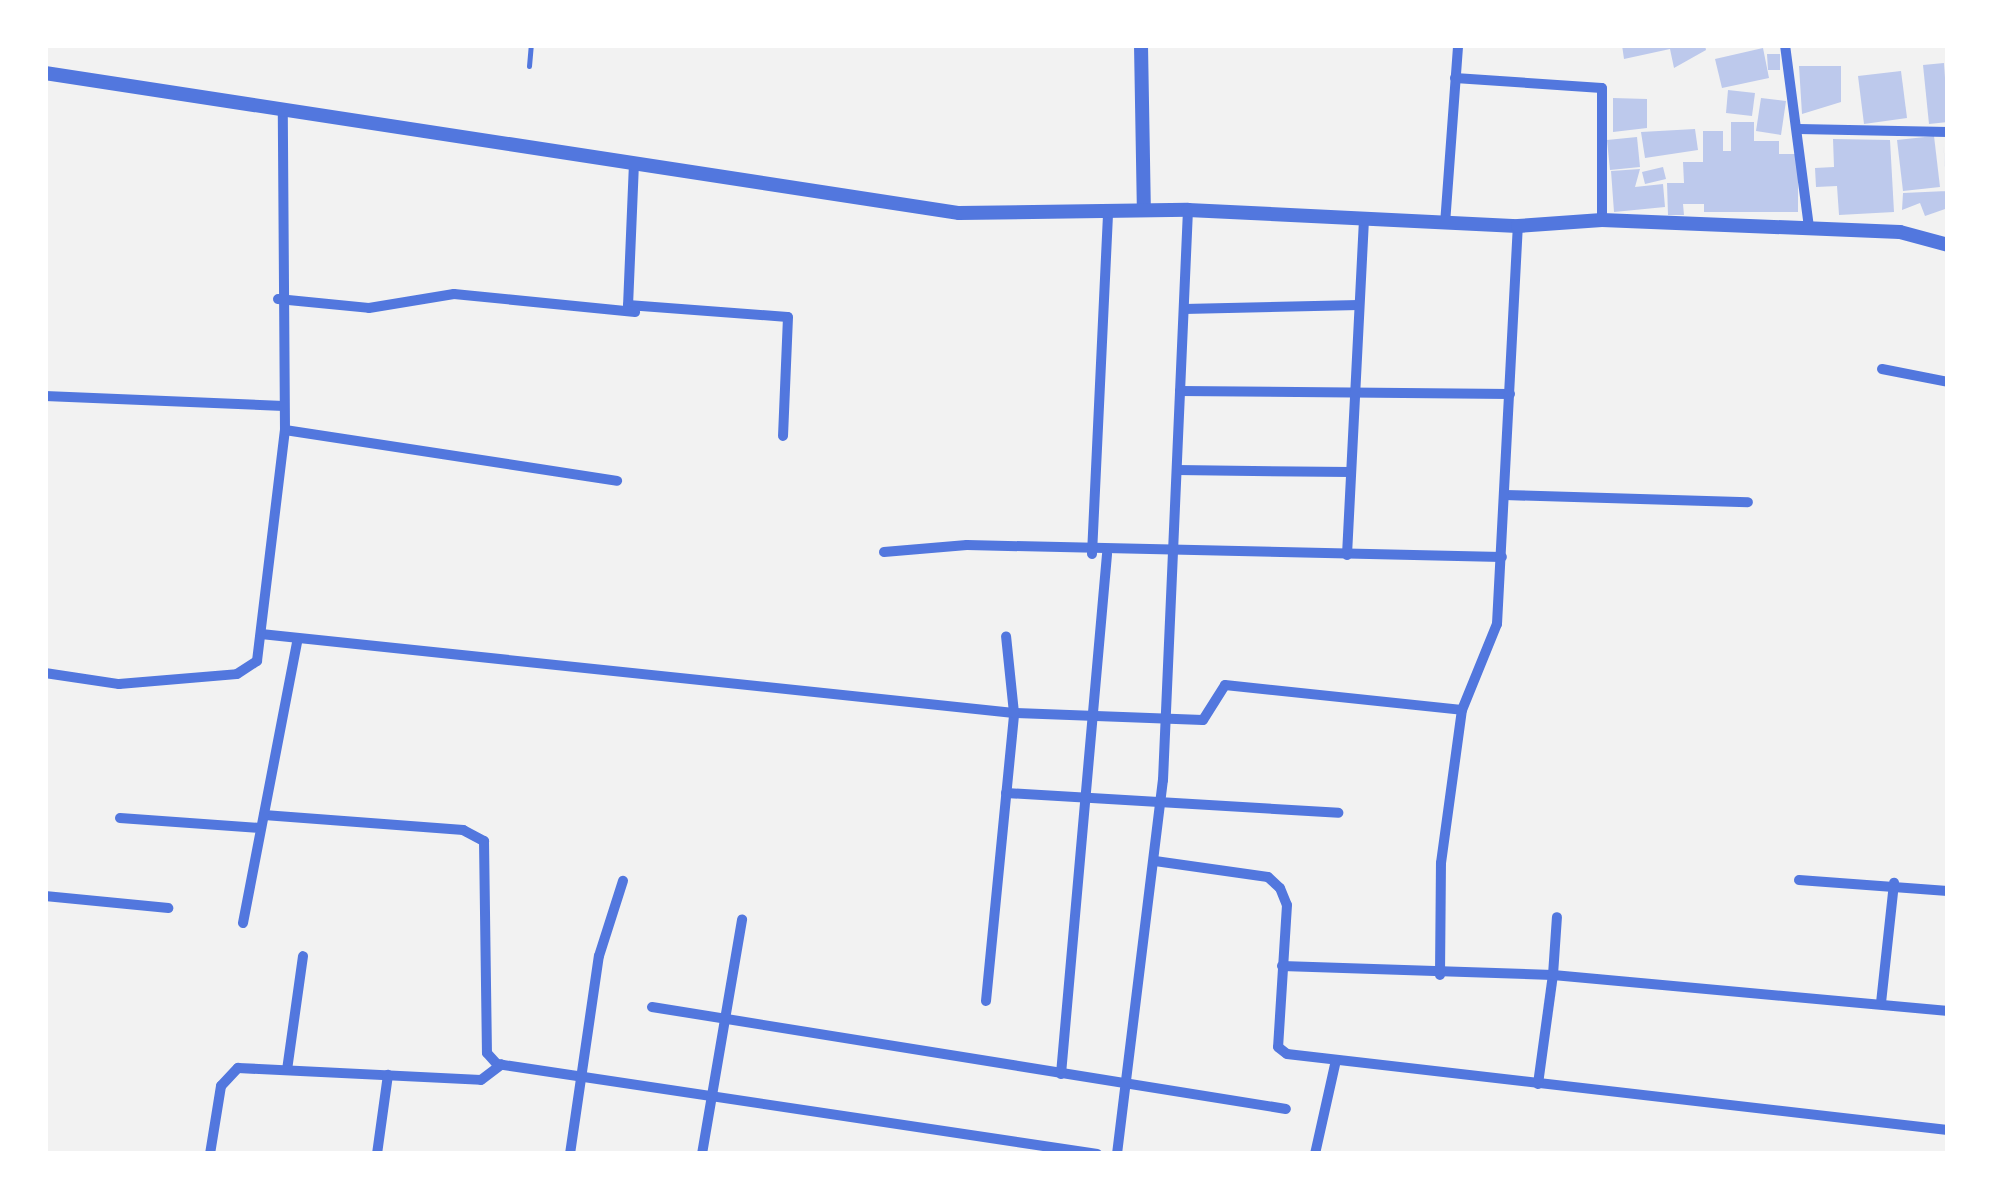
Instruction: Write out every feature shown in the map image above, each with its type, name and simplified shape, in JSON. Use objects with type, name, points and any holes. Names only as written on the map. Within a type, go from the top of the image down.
[{"type":"street","points":[[1140,45],[1144,210]]},
{"type":"street","points":[[1445,224],[1458,45]]},
{"type":"street","points":[[1785,45],[1809,228]]},
{"type":"street","points":[[45,72],[283,108],[378,130],[634,163],[960,213],[1188,210],[1518,226],[1602,220],[1900,232],[1948,245]]},
{"type":"street","points":[[1456,78],[1602,88],[1602,220]]},
{"type":"street","points":[[45,674],[119,684],[237,674],[254,667],[285,430],[278,300],[283,108]]},
{"type":"street","points":[[1799,129],[1948,132]]},
{"type":"street","points":[[634,163],[626,298],[638,312]]},
{"type":"street","points":[[1092,554],[1108,210]]},
{"type":"street","points":[[1117,1154],[1129,1084],[1161,798],[1188,210]]},
{"type":"street","points":[[1346,554],[1364,220]]},
{"type":"street","points":[[1440,975],[1441,863],[1462,710],[1497,624],[1518,226]]},
{"type":"street","points":[[278,300],[369,308],[454,294],[638,312],[788,317],[783,436]]},
{"type":"street","points":[[1184,310],[1360,305]]},
{"type":"street","points":[[1882,369],[1948,382]]},
{"type":"street","points":[[1180,390],[1510,394]]},
{"type":"street","points":[[45,396],[284,406]]},
{"type":"street","points":[[285,430],[618,482]]},
{"type":"street","points":[[1177,470],[1350,472]]},
{"type":"street","points":[[1506,495],[1748,502]]},
{"type":"street","points":[[884,552],[967,545],[1092,554],[1502,556]]},
{"type":"street","points":[[1061,1074],[1086,795],[1098,716],[1107,554]]},
{"type":"street","points":[[260,634],[296,642],[1014,713],[1208,718],[1225,685],[1462,710]]},
{"type":"street","points":[[986,1001],[1014,713],[1006,636]]},
{"type":"street","points":[[243,923],[296,642]]},
{"type":"street","points":[[1006,793],[1161,798],[1338,812]]},
{"type":"street","points":[[264,815],[463,830],[484,841],[488,1053],[502,1064],[1097,1154]]},
{"type":"street","points":[[120,818],[261,828]]},
{"type":"street","points":[[1155,861],[1268,877],[1286,906],[1278,1047],[1336,1060],[1948,1130]]},
{"type":"street","points":[[570,1154],[599,956],[623,880]]},
{"type":"street","points":[[1799,880],[1894,883],[1948,891]]},
{"type":"street","points":[[1881,1003],[1894,883]]},
{"type":"street","points":[[45,896],[168,908]]},
{"type":"street","points":[[1538,1084],[1557,917]]},
{"type":"street","points":[[702,1154],[742,919]]},
{"type":"street","points":[[287,1070],[303,956]]},
{"type":"street","points":[[1282,966],[1440,975],[1553,975],[1948,1011]]},
{"type":"street","points":[[652,1007],[1286,1109]]},
{"type":"street","points":[[1315,1154],[1336,1060]]},
{"type":"street","points":[[210,1154],[229,1072],[287,1070],[481,1080],[502,1064]]},
{"type":"street","points":[[378,1154],[388,1075]]},
{"type":"lane","points":[[529,66],[530,45]]},
{"type":"building","points":[[1622,45],[1705,45],[1706,50],[1674,68],[1670,49],[1624,59]]},
{"type":"building","points":[[1763,48],[1769,78],[1722,88],[1715,59]]},
{"type":"building","points":[[1767,54],[1780,54],[1780,70],[1768,70]]},
{"type":"building","points":[[1944,63],[1948,122],[1929,124],[1923,65]]},
{"type":"building","points":[[1799,66],[1841,66],[1841,102],[1802,114]]},
{"type":"building","points":[[1901,71],[1907,118],[1864,124],[1858,76]]},
{"type":"building","points":[[1728,90],[1755,93],[1752,116],[1726,113]]},
{"type":"building","points":[[1613,98],[1647,99],[1647,128],[1613,132]]},
{"type":"building","points":[[1761,98],[1786,101],[1781,135],[1756,131]]},
{"type":"building","points":[[1731,122],[1754,122],[1754,141],[1779,141],[1779,154],[1798,154],[1798,212],[1704,212],[1704,204],[1683,204],[1684,215],[1668,215],[1667,183],[1684,183],[1683,162],[1703,162],[1703,131],[1723,131],[1723,151],[1731,151]]},
{"type":"building","points":[[1695,129],[1698,150],[1645,158],[1641,132]]},
{"type":"building","points":[[1934,136],[1940,187],[1903,191],[1897,140]]},
{"type":"building","points":[[1637,137],[1640,167],[1610,170],[1607,140]]},
{"type":"building","points":[[1833,139],[1890,140],[1894,212],[1839,215],[1837,186],[1816,187],[1815,168],[1834,167]]},
{"type":"building","points":[[1663,167],[1666,179],[1645,184],[1642,172]]},
{"type":"building","points":[[1640,169],[1635,187],[1663,184],[1665,207],[1614,212],[1611,171]]},
{"type":"building","points":[[1947,191],[1948,208],[1925,216],[1920,203],[1902,210],[1903,193]]}]
